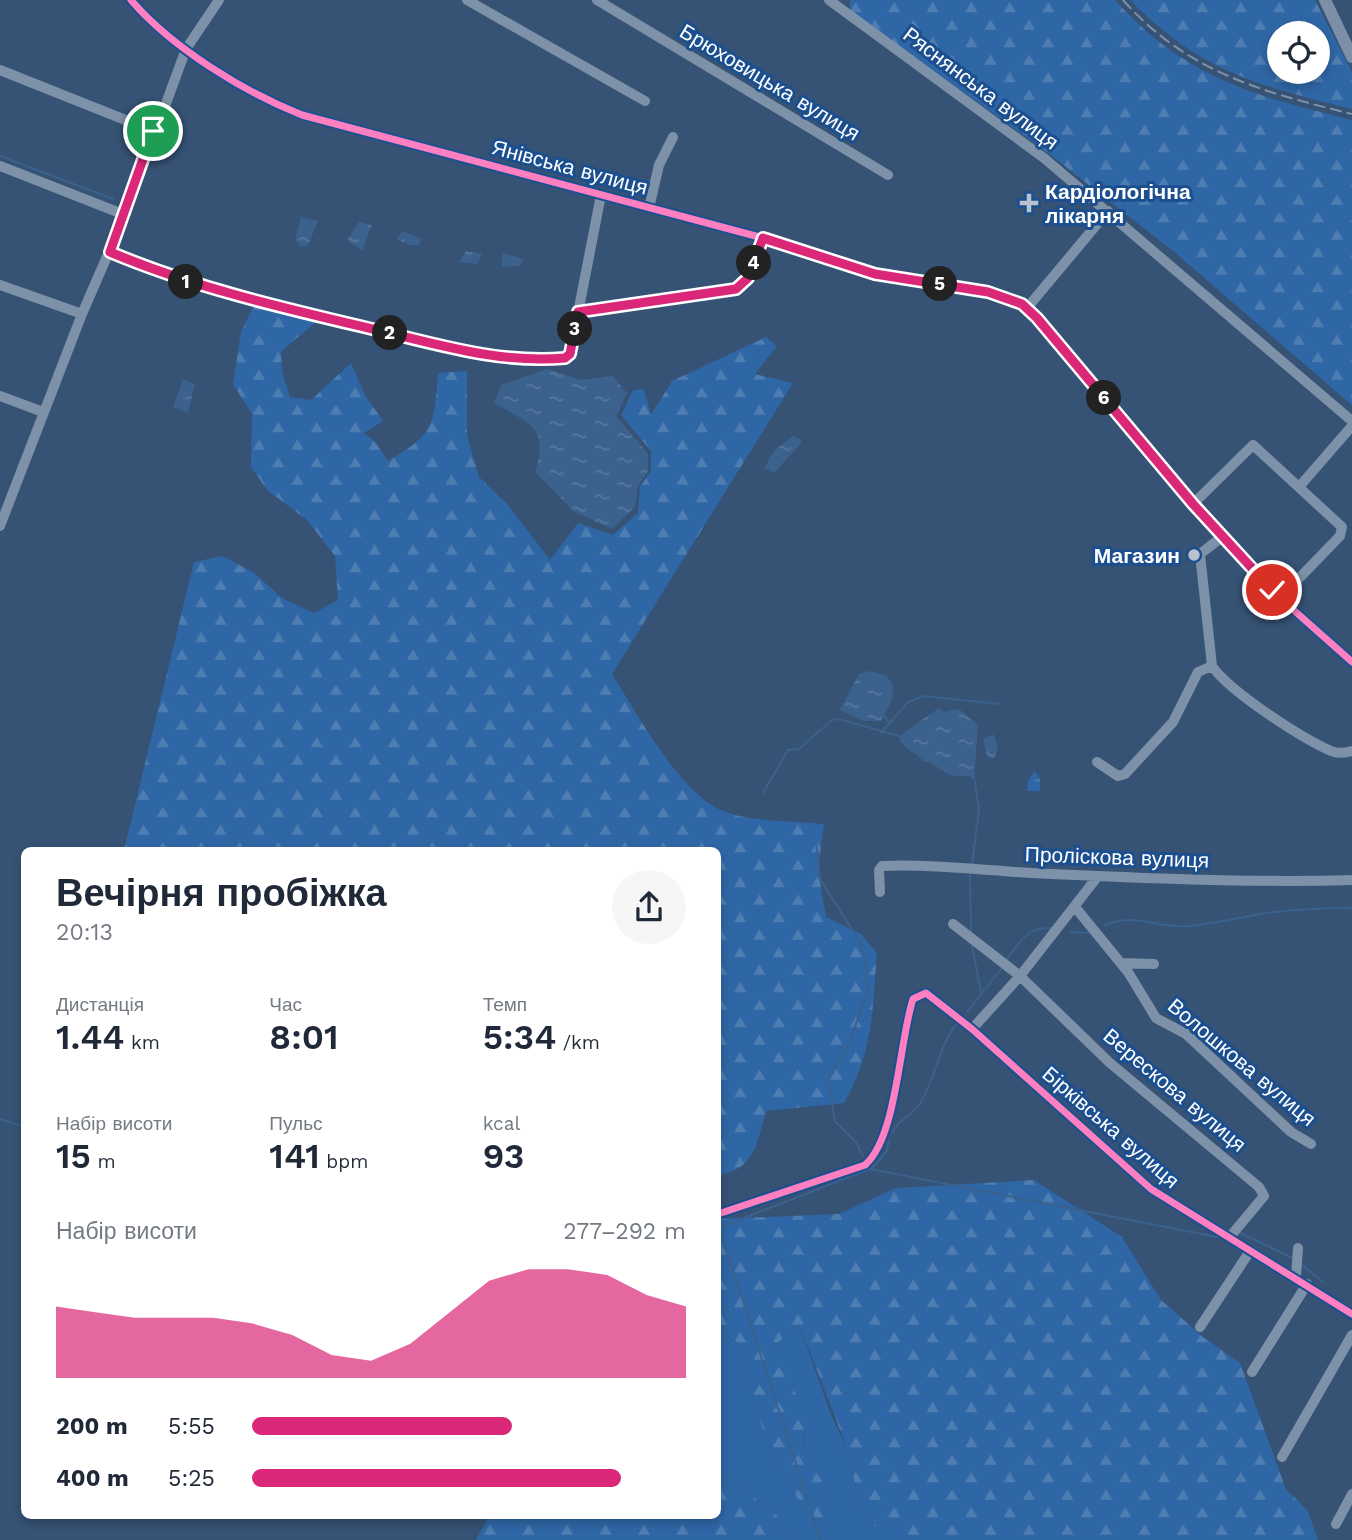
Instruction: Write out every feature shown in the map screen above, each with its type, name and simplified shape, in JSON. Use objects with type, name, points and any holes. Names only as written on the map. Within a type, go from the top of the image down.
[{"type":"main road","points":[[1325,0],[1352,57]]},
{"type":"street","name":"Янівська вулиця","points":[[131,0],[186,49],[264,100],[302,114],[763,238],[875,274],[988,292],[1027,308]]},
{"type":"street","points":[[0,526],[4,501],[125,215],[153,131],[186,49],[219,0]]},
{"type":"street","points":[[467,0],[645,101]]},
{"type":"street","name":"Брюховицька вулиця","points":[[597,0],[888,175]]},
{"type":"street","name":"Ряснянська вулиця","points":[[829,0],[1044,158],[1352,421]]},
{"type":"street","points":[[0,70],[153,131]]},
{"type":"street","points":[[649,208],[659,165],[673,137]]},
{"type":"street","points":[[0,166],[125,215]]},
{"type":"street","points":[[110,252],[169,277],[249,300],[457,349],[522,357],[565,358],[570,354],[601,195]]},
{"type":"street","points":[[1108,211],[1027,308],[1222,537],[1280,598],[1352,662]]},
{"type":"street","points":[[578,312],[736,289],[748,278],[763,238]]},
{"type":"street","points":[[0,285],[82,314]]},
{"type":"street","points":[[0,396],[43,412]]},
{"type":"street","points":[[1299,487],[1352,426]]},
{"type":"street","points":[[1193,504],[1254,445],[1342,527],[1342,531],[1280,598]]},
{"type":"street","points":[[1222,537],[1200,554],[1212,666],[1222,681],[1310,739],[1333,752],[1352,751]]},
{"type":"street","points":[[1097,762],[1117,775],[1123,775],[1173,722],[1198,672],[1212,666]]},
{"type":"street","name":"Проліскова вулиця","points":[[880,892],[879,870],[882,866],[927,864],[968,870],[1098,876],[1286,882],[1352,880]]},
{"type":"street","points":[[972,1029],[1020,976],[1098,876]]},
{"type":"street","name":"Волошкова вулиця","points":[[1074,907],[1121,963],[1156,1018],[1186,1034],[1291,1132],[1311,1144]]},
{"type":"street","points":[[953,924],[1020,976]]},
{"type":"street","points":[[1121,963],[1154,964]]},
{"type":"street","name":"Верескова вулиця","points":[[1020,976],[1110,1063],[1259,1187],[1264,1196],[1262,1200],[1229,1238]]},
{"type":"street","name":"Бірківська вулиця","points":[[721,1213],[865,1165],[874,1157],[889,1113],[907,1017],[917,995],[931,994],[1151,1189],[1352,1314]]},
{"type":"street","points":[[1200,1327],[1250,1251]]},
{"type":"street","points":[[1296,1277],[1297,1257]]},
{"type":"street","points":[[1252,1372],[1307,1284]]},
{"type":"street","points":[[1282,1457],[1352,1335]]},
{"type":"street","points":[[1336,1524],[1352,1494]]},
{"type":"green space","points":[[850,0],[1115,0],[1141,27],[1195,66],[1253,92],[1352,120],[1352,405],[1173,251],[1043,149],[850,11]]},
{"type":"green space","points":[[1130,0],[1315,0],[1326,21],[1267,21],[1267,84],[1330,84],[1330,29],[1352,72],[1352,109],[1259,83],[1206,60],[1181,44]]},
{"type":"green space","points":[[283,306],[321,317],[281,352],[282,372],[290,397],[311,400],[351,363],[365,395],[383,421],[364,433],[375,442],[388,461],[415,443],[429,426],[433,417],[438,373],[467,371],[467,435],[479,477],[508,505],[550,560],[578,523],[613,535],[638,513],[640,487],[651,471],[651,451],[621,415],[633,390],[644,389],[651,415],[672,381],[766,337],[777,346],[755,374],[793,383],[612,674],[661,751],[691,788],[707,802],[734,815],[824,824],[818,870],[826,917],[861,934],[877,953],[870,1030],[861,1066],[844,1103],[766,1111],[757,1144],[747,1161],[740,1167],[721,1174],[721,847],[125,847],[194,562],[222,556],[253,572],[282,598],[314,613],[338,600],[335,556],[307,520],[267,490],[251,467],[252,414],[233,384],[241,332],[253,307]]},
{"type":"green space","points":[[1035,771],[1040,779],[1040,791],[1027,791],[1028,780]]},
{"type":"green space","points":[[1034,1180],[1122,1237],[1161,1300],[1203,1337],[1240,1363],[1286,1489],[1308,1511],[1318,1540],[902,1540],[907,1534],[893,1524],[872,1527],[858,1498],[847,1448],[799,1324],[773,1347],[788,1371],[798,1400],[804,1422],[803,1452],[822,1481],[824,1512],[832,1540],[821,1540],[814,1521],[784,1475],[763,1428],[755,1407],[746,1357],[731,1338],[721,1333],[721,1219],[839,1214],[896,1188]]},
{"type":"green space","points":[[799,1324],[831,1415],[847,1448],[858,1498],[872,1527],[893,1524],[907,1534],[902,1540],[832,1540],[824,1512],[822,1481],[803,1452],[804,1422],[773,1347]]},
{"type":"green space","points":[[721,1333],[731,1338],[746,1357],[755,1407],[763,1428],[784,1475],[814,1521],[821,1540],[787,1540],[779,1517],[721,1470]]},
{"type":"green space","points":[[721,1470],[779,1517],[787,1540],[476,1540],[487,1519],[721,1519]]},
{"type":"water","points":[[301,217],[318,221],[308,245],[301,247],[295,239]]},
{"type":"water","points":[[359,222],[372,225],[362,251],[347,240]]},
{"type":"water","points":[[402,231],[422,239],[419,245],[409,245],[397,239]]},
{"type":"water","points":[[466,251],[482,254],[477,264],[459,262]]},
{"type":"water","points":[[503,253],[523,259],[520,266],[501,267]]},
{"type":"water","points":[[547,369],[581,380],[613,376],[627,393],[616,416],[648,454],[648,471],[638,486],[635,507],[612,529],[573,511],[535,472],[540,445],[538,435],[526,422],[494,403],[501,385]]},
{"type":"water","points":[[183,379],[195,384],[188,413],[173,407]]},
{"type":"water","points":[[793,436],[801,439],[801,443],[774,473],[764,468],[775,450]]},
{"type":"water","points":[[868,671],[886,675],[894,686],[891,702],[881,721],[864,721],[840,710],[859,674]]},
{"type":"water","points":[[939,708],[945,712],[959,709],[978,725],[974,780],[969,776],[952,775],[930,762],[924,762],[899,740],[902,734]]},
{"type":"water","points":[[993,734],[997,747],[993,759],[987,756],[983,739]]},
{"type":"waterway","points":[[0,156],[113,199]]},
{"type":"waterway","points":[[881,733],[907,703],[923,696],[1000,704]]},
{"type":"waterway","points":[[883,714],[889,723]]},
{"type":"waterway","points":[[763,793],[788,750],[799,749],[832,720],[839,719],[902,737]]},
{"type":"waterway","points":[[972,864],[979,809],[974,777]]},
{"type":"waterway","points":[[816,841],[820,879],[860,942],[865,959],[868,991],[850,1040],[828,1078],[835,1121],[856,1142],[863,1156]]},
{"type":"waterway","points":[[970,875],[971,933]]},
{"type":"waterway","points":[[1105,925],[1116,921],[1137,920],[1190,926],[1283,911],[1352,908]]},
{"type":"waterway","points":[[1006,961],[1029,933],[1051,928]]},
{"type":"waterway","points":[[1071,932],[1088,933]]},
{"type":"waterway","points":[[972,946],[981,992]]},
{"type":"waterway","points":[[967,1012],[1001,969]]},
{"type":"waterway","points":[[892,1133],[921,1102],[946,1041],[958,1022]]},
{"type":"waterway","points":[[0,1119],[21,1126]]},
{"type":"waterway","points":[[872,1168],[887,1151],[889,1140]]},
{"type":"waterway","points":[[721,1227],[870,1169],[1217,1237]]},
{"type":"waterway","points":[[1241,1233],[1292,1258]]},
{"type":"waterway","points":[[721,1234],[821,1540]]},
{"type":"waterway","points":[[1302,1265],[1323,1282]]},
{"type":"railway","points":[[1123,0],[1173,45],[1228,76],[1287,97],[1352,114]]},
{"type":"cycle path","points":[[131,0],[167,35],[210,67],[257,94],[302,115],[763,238],[875,274],[988,291],[1022,304],[1037,318],[1222,537],[1280,598],[1352,662]]},
{"type":"cycle path","points":[[721,1213],[865,1165],[876,1152],[891,1112],[913,999],[926,993],[972,1029],[1151,1189],[1352,1314]]},
{"type":"place","name":"Кардіологічна лікарня","points":[[1029,203]]},
{"type":"place","name":"Магазин","points":[[1194,555]]},
{"type":"route","points":[[153,131],[110,252],[169,277],[249,300],[457,349],[522,357],[565,358],[570,354],[578,312],[736,289],[748,278],[763,238],[875,274],[988,292],[1022,304],[1037,318],[1193,504],[1272,590]]}]
